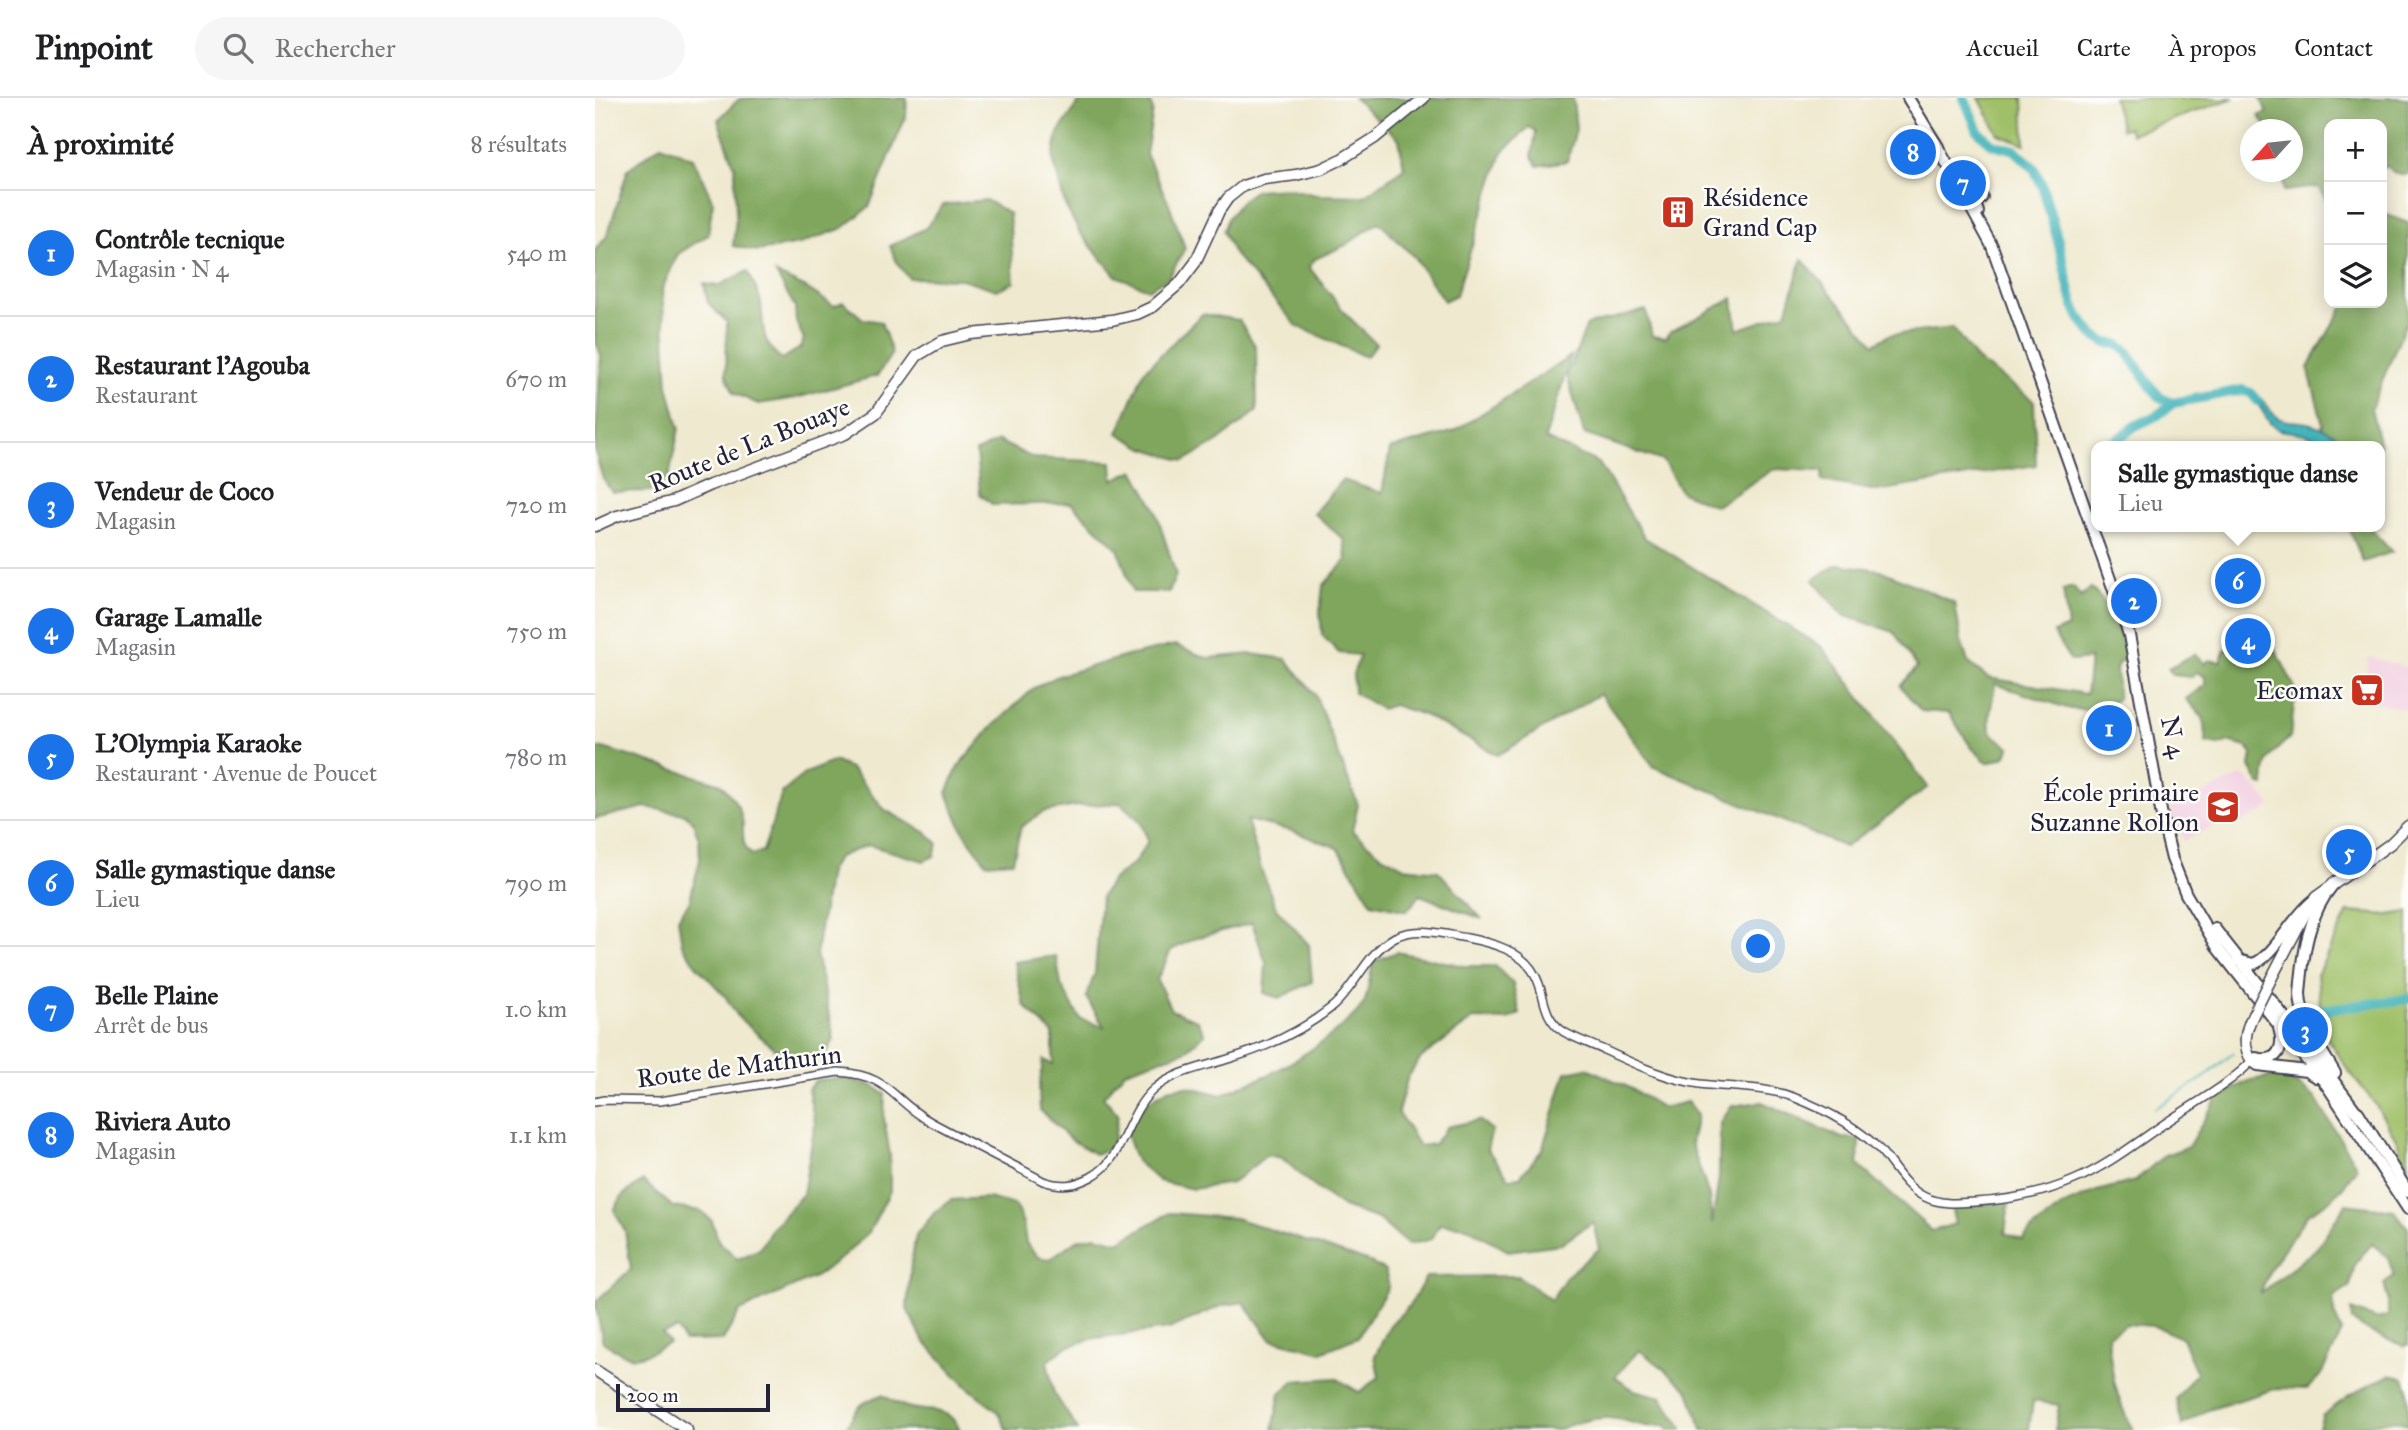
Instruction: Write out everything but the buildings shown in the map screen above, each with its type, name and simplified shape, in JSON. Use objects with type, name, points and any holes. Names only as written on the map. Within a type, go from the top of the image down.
[{"type":"highway","name":"N 4","points":[[1907,98],[1962,186],[1972,197],[1982,197],[1975,204],[2007,279],[2091,519]]},
{"type":"highway","name":"N 4","points":[[1935,142],[1992,246],[2091,525]]},
{"type":"highway","name":"N 4","points":[[2093,532],[2129,635],[2163,822],[2181,882],[2219,950],[2346,1113],[2408,1209]]},
{"type":"highway","name":"N 4","points":[[2095,532],[2130,634],[2155,761],[2182,869],[2190,890],[2220,938],[2309,1048],[2361,1118]]},
{"type":"highway","points":[[2238,960],[2253,964],[2262,961],[2334,883]]},
{"type":"highway","points":[[2315,906],[2305,944],[2300,994],[2303,1011],[2309,1027],[2361,1118],[2408,1192]]},
{"type":"highway","points":[[2294,928],[2303,937],[2305,944]]},
{"type":"highway","points":[[2251,1057],[2264,1060],[2279,1050],[2282,1039],[2278,1025]]},
{"type":"highway","points":[[2251,1057],[2258,1065],[2310,1072],[2346,1113]]},
{"type":"main road","name":"Route de La Bouaye","points":[[595,526],[617,516],[674,501],[845,434],[876,412],[916,356],[942,341],[971,334],[1112,320],[1152,307],[1179,284],[1195,263],[1219,211],[1228,198],[1243,186],[1264,179],[1321,169],[1340,160],[1368,143],[1424,98]]},
{"type":"main road","points":[[2334,883],[2390,844],[2408,826]]},
{"type":"main road","points":[[2251,1057],[2247,1028],[2294,928],[2315,906]]},
{"type":"main road","points":[[595,1370],[687,1430]]},
{"type":"street","name":"Route de Mathurin","points":[[595,1102],[660,1101],[838,1072],[857,1073],[875,1079],[891,1089],[912,1111],[1042,1181],[1055,1185],[1073,1185],[1099,1173],[1113,1158],[1151,1091],[1167,1080],[1192,1070],[1281,1040],[1335,1004],[1352,986],[1369,960],[1388,942],[1396,937],[1418,932],[1471,939],[1511,951],[1535,975],[1548,1013],[1560,1029],[1653,1072],[1699,1084],[1766,1089],[1824,1111],[1866,1136],[1906,1183],[1918,1194],[1938,1203],[2008,1200],[2038,1194],[2078,1179],[2224,1086],[2251,1057]]},
{"type":"shaded area","points":[[2369,657],[2408,668],[2408,709],[2354,700],[2357,673],[2366,674]]},
{"type":"shaded area","name":"École primaire Suzanne Rollon","points":[[2241,776],[2246,777],[2271,805],[2241,823],[2221,822],[2184,841],[2170,809]]},
{"type":"green space","points":[[907,98],[906,116],[869,207],[843,228],[799,244],[758,251],[733,246],[736,218],[735,167],[718,120],[739,99]]},
{"type":"green space","points":[[1082,98],[1149,98],[1153,111],[1146,154],[1185,248],[1169,277],[1148,289],[1116,276],[1080,233],[1065,205],[1053,159],[1058,133]]},
{"type":"green space","points":[[1354,98],[1573,98],[1576,130],[1567,161],[1538,166],[1532,156],[1536,131],[1529,127],[1502,153],[1456,295],[1444,301],[1414,257],[1379,222],[1346,245],[1315,259],[1309,267],[1346,314],[1376,344],[1366,357],[1297,326],[1234,254],[1223,231],[1228,218],[1242,200],[1256,190],[1287,188],[1316,195],[1364,196],[1404,168],[1399,139]]},
{"type":"green space","points":[[1979,98],[2023,98],[2025,144],[1998,134]]},
{"type":"green space","points":[[2113,98],[2234,98],[2131,134],[2128,128],[2122,129]]},
{"type":"green space","points":[[2261,98],[2408,98],[2408,173],[2395,173],[2387,167],[2387,119],[2324,119],[2324,197],[2318,187],[2284,191],[2283,182],[2303,182],[2303,119],[2261,119],[2259,116],[2267,113]]},
{"type":"green space","points":[[661,145],[693,158],[713,202],[708,235],[678,254],[662,289],[668,385],[679,428],[669,477],[653,491],[612,492],[603,479],[595,452],[601,355],[595,340],[595,250],[607,236],[628,169]]},
{"type":"green space","points":[[986,200],[1009,213],[1014,282],[997,290],[962,279],[909,278],[897,263],[890,246],[926,228],[943,205]]},
{"type":"green space","points":[[2387,215],[2408,223],[2408,318],[2371,408],[2379,441],[2317,441],[2323,424],[2308,368],[2342,308],[2387,308]]},
{"type":"green space","points":[[1802,259],[1874,344],[1889,335],[1953,328],[1976,359],[2034,401],[2036,465],[1877,491],[1822,481],[1823,471],[1774,469],[1716,506],[1681,492],[1663,461],[1584,434],[1567,375],[1587,325],[1646,310],[1652,336],[1665,338],[1670,332],[1733,298],[1737,330],[1786,313]]},
{"type":"green space","points":[[748,271],[760,299],[766,340],[782,359],[800,348],[804,339],[796,322],[795,307],[776,274],[806,288],[834,306],[843,302],[863,319],[881,322],[892,353],[877,376],[796,398],[758,404],[734,393],[726,375],[727,322],[708,303],[704,284],[718,286]]},
{"type":"green space","points":[[1202,314],[1239,320],[1256,347],[1257,411],[1216,443],[1184,461],[1144,448],[1118,433],[1144,371]]},
{"type":"green space","points":[[1571,356],[1545,439],[1599,463],[1645,538],[1822,647],[1928,787],[1845,847],[1654,767],[1600,694],[1498,755],[1424,715],[1393,705],[1382,709],[1354,693],[1353,674],[1360,655],[1339,653],[1322,635],[1320,612],[1323,586],[1346,560],[1344,540],[1314,513],[1342,480],[1382,493],[1390,449],[1455,431]]},
{"type":"green space","points":[[998,441],[1033,458],[1112,462],[1113,480],[1134,470],[1155,508],[1176,575],[1169,592],[1133,592],[1118,549],[1071,503],[993,505],[980,494],[976,452]]},
{"type":"green space","points":[[2351,532],[2374,532],[2392,552],[2363,562]]},
{"type":"green space","points":[[1838,564],[1880,570],[1955,603],[1961,641],[1968,662],[1988,678],[2086,694],[2090,659],[2071,661],[2053,633],[2068,627],[2063,590],[2073,587],[2081,597],[2091,588],[2110,609],[2129,659],[2118,663],[2116,670],[2118,698],[2103,710],[2070,709],[1995,684],[1990,729],[2010,747],[2005,757],[1988,763],[1971,747],[1949,713],[1921,711],[1900,686],[1917,667],[1894,632],[1842,615],[1813,580]]},
{"type":"green space","points":[[1175,645],[1207,658],[1252,654],[1286,659],[1315,694],[1358,805],[1352,831],[1380,854],[1404,867],[1438,871],[1482,919],[1420,895],[1407,911],[1372,903],[1338,848],[1292,831],[1247,820],[1276,908],[1309,945],[1312,982],[1279,998],[1264,993],[1266,963],[1252,923],[1196,938],[1171,950],[1157,980],[1171,1010],[1197,1020],[1205,1034],[1185,1051],[1125,1071],[1103,1097],[1118,1114],[1113,1147],[1095,1154],[1071,1140],[1040,1110],[1039,1091],[1043,1060],[1053,1064],[1053,1034],[1024,1005],[1014,962],[1056,956],[1061,985],[1080,1019],[1104,1027],[1086,997],[1095,973],[1101,897],[1112,880],[1135,862],[1148,841],[1140,821],[1120,803],[1043,812],[1021,827],[1013,861],[986,863],[963,831],[947,793],[958,767],[989,730],[1034,688],[1058,676]]},
{"type":"green space","points":[[2235,647],[2240,653],[2262,654],[2275,648],[2296,690],[2290,737],[2273,753],[2267,763],[2264,786],[2260,785],[2250,767],[2252,754],[2247,747],[2227,742],[2219,745],[2206,743],[2203,718],[2186,699],[2205,685],[2205,677],[2197,672],[2191,677],[2173,675],[2168,668],[2195,654],[2205,664],[2209,660],[2220,662],[2225,650]]},
{"type":"green space","points":[[595,748],[603,748],[721,784],[739,808],[744,842],[752,855],[763,851],[782,793],[804,774],[834,761],[851,769],[885,810],[927,833],[938,844],[934,856],[924,861],[868,845],[838,857],[829,872],[816,954],[834,1038],[827,1052],[806,1059],[775,1049],[739,1018],[725,996],[697,966],[682,945],[678,918],[689,902],[700,860],[699,839],[693,822],[685,814],[645,807],[595,819]]},
{"type":"green space","points":[[2348,912],[2388,915],[2408,912],[2408,1167],[2395,1137],[2375,1104],[2323,1032],[2317,975]]},
{"type":"green space","points":[[1397,952],[1464,966],[1495,966],[1513,984],[1520,1014],[1507,1020],[1473,1019],[1421,1058],[1408,1076],[1398,1112],[1419,1146],[1434,1144],[1447,1127],[1479,1120],[1492,1130],[1487,1149],[1509,1178],[1520,1177],[1542,1150],[1566,1072],[1587,1068],[1630,1088],[1663,1108],[1687,1102],[1697,1115],[1691,1143],[1709,1196],[1712,1224],[1719,1178],[1720,1123],[1731,1106],[1762,1102],[1842,1138],[1859,1139],[1858,1165],[1932,1231],[1955,1224],[1951,1206],[2009,1202],[2005,1233],[2023,1240],[2031,1230],[2064,1205],[2097,1191],[2135,1181],[2165,1155],[2188,1147],[2219,1095],[2251,1080],[2280,1075],[2315,1098],[2357,1167],[2342,1188],[2308,1214],[2272,1266],[2260,1294],[2316,1249],[2346,1204],[2394,1210],[2408,1228],[2408,1345],[2404,1346],[2376,1335],[2352,1321],[2351,1310],[2376,1319],[2388,1316],[2384,1283],[2394,1276],[2388,1257],[2372,1244],[2355,1263],[2350,1286],[2333,1297],[2335,1316],[2342,1332],[2321,1375],[2307,1389],[2278,1388],[2208,1410],[2182,1425],[2176,1399],[2196,1373],[2182,1338],[2154,1326],[2126,1324],[2108,1335],[2115,1384],[2133,1430],[2055,1430],[2059,1405],[2033,1401],[2029,1430],[1702,1430],[1689,1391],[1639,1350],[1615,1377],[1634,1390],[1661,1397],[1682,1430],[1668,1430],[1667,1425],[1649,1426],[1603,1418],[1583,1421],[1558,1430],[1273,1430],[1280,1393],[1294,1381],[1336,1378],[1359,1392],[1379,1377],[1375,1356],[1390,1325],[1410,1305],[1426,1277],[1518,1276],[1551,1300],[1567,1276],[1599,1249],[1593,1222],[1561,1244],[1508,1251],[1467,1227],[1440,1224],[1432,1239],[1408,1245],[1378,1219],[1343,1207],[1311,1184],[1282,1158],[1267,1155],[1232,1183],[1193,1189],[1159,1181],[1136,1161],[1126,1134],[1140,1106],[1168,1089],[1186,1086],[1222,1095],[1295,1060],[1335,1032],[1357,1012],[1365,1000],[1374,961]]},
{"type":"green space","points":[[845,1078],[873,1086],[885,1094],[884,1118],[890,1156],[890,1191],[869,1232],[817,1276],[740,1311],[723,1340],[684,1341],[677,1329],[662,1333],[669,1343],[650,1353],[636,1356],[629,1356],[603,1342],[595,1302],[631,1269],[625,1231],[614,1210],[623,1195],[643,1181],[673,1207],[701,1211],[712,1221],[719,1242],[738,1259],[760,1249],[773,1227],[803,1194],[815,1123],[808,1089],[816,1080]]},
{"type":"green space","points":[[988,1198],[1015,1205],[1023,1223],[1026,1243],[1038,1257],[1049,1259],[1077,1240],[1096,1236],[1118,1242],[1169,1213],[1235,1218],[1367,1261],[1385,1271],[1389,1286],[1358,1337],[1322,1352],[1271,1339],[1243,1302],[1221,1306],[1169,1329],[1095,1338],[1066,1347],[1047,1362],[1054,1393],[1078,1430],[1007,1430],[999,1413],[964,1384],[923,1340],[907,1309],[916,1235],[936,1211],[951,1200]]},
{"type":"green space","points":[[2389,1375],[2404,1378],[2408,1389],[2408,1424],[2392,1420],[2357,1427],[2355,1430],[2318,1430],[2323,1415],[2350,1395]]},
{"type":"green space","points":[[882,1395],[907,1407],[944,1413],[950,1416],[960,1430],[845,1430],[859,1408]]},
{"type":"water","points":[[2251,393],[2260,398],[2279,418],[2320,427],[2342,441],[2322,441],[2305,434],[2279,430],[2270,423]]},
{"type":"waterway","points":[[1964,98],[1978,131],[1992,144],[2015,150],[2034,168],[2042,185],[2073,304],[2094,336],[2106,343],[2117,344],[2127,351],[2151,387],[2161,398],[2173,403],[2242,390],[2251,393],[2258,401]]},
{"type":"waterway","points":[[2116,441],[2173,403]]},
{"type":"waterway","points":[[2311,1011],[2408,999]]},
{"type":"waterway","points":[[2154,1109],[2205,1077],[2233,1053]]},
{"type":"place","name":"Riviera Auto","points":[[1913,152]]},
{"type":"place","name":"Belle Plaine","points":[[1963,183]]},
{"type":"place","name":"Résidence Grand Cap","points":[[1678,212]]},
{"type":"place","name":"Salle gymastique danse","points":[[2238,581]]},
{"type":"place","name":"Restaurant l'Agouba","points":[[2134,601]]},
{"type":"place","name":"Garage Lamalle","points":[[2248,641]]},
{"type":"place","name":"Ecomax","points":[[2367,690]]},
{"type":"place","name":"Contrôle tecnique","points":[[2109,728]]},
{"type":"place","name":"École primaire Suzanne Rollon","points":[[2223,807]]},
{"type":"place","name":"L'Olympia Karaoke","points":[[2349,852]]},
{"type":"place","name":"Vendeur de Coco","points":[[2305,1030]]}]
